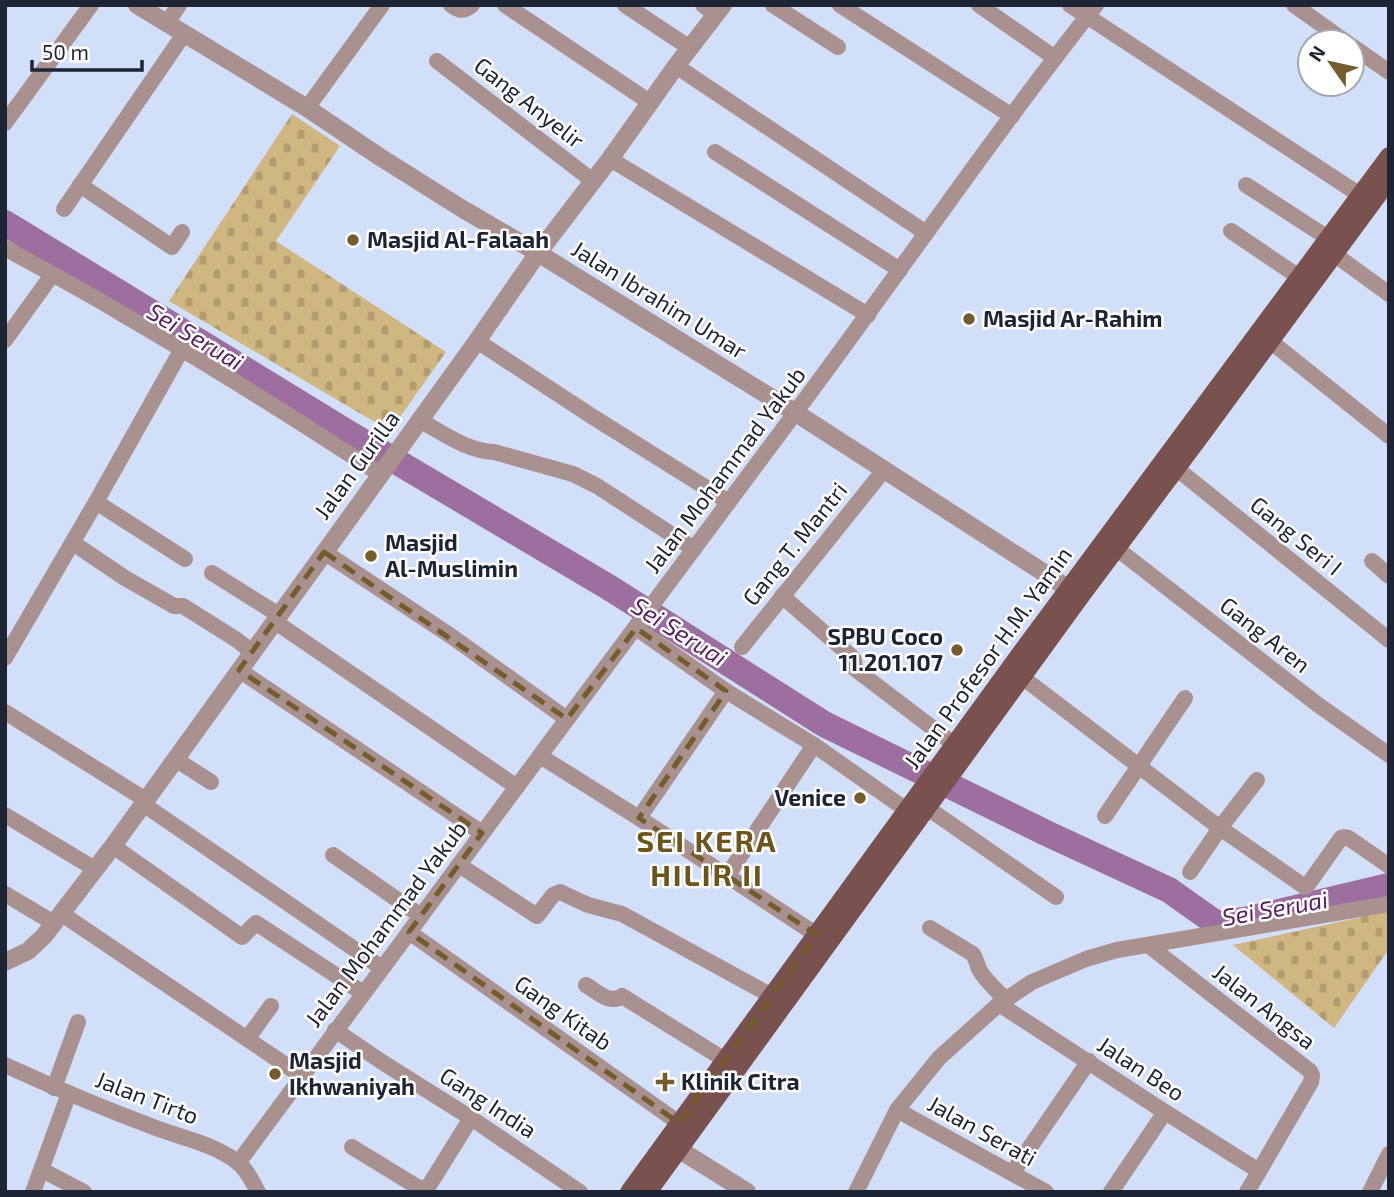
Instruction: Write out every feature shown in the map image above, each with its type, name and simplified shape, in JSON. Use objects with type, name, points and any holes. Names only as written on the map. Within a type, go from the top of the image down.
[{"type":"main road","name":"Jalan Profesor H.M. Yamin","points":[[1376,197],[1389,156]]},
{"type":"main road","name":"Jalan Profesor H.M. Yamin","points":[[648,1192],[685,1128],[928,797],[949,764],[1022,677],[1075,592],[1196,430],[1299,277],[1331,246],[1389,180]]},
{"type":"main road","name":"Jalan Profesor H.M. Yamin","points":[[949,764],[955,745],[1020,654],[1116,548],[1176,468],[1196,430],[1270,341],[1331,246]]},
{"type":"main road","name":"Jalan Profesor H.M. Yamin","points":[[685,1128],[725,1060],[908,811],[928,797]]},
{"type":"main road","name":"Jalan Profesor H.M. Yamin","points":[[629,1192],[673,1146]]},
{"type":"street","points":[[5,123],[91,5]]},
{"type":"street","name":"Jalan Ibrahim Umar","points":[[137,5],[796,413],[1075,592]]},
{"type":"street","points":[[167,23],[179,5]]},
{"type":"street","points":[[307,108],[382,5]]},
{"type":"street","points":[[451,5],[462,11],[472,5]]},
{"type":"street","points":[[505,5],[651,103]]},
{"type":"street","points":[[625,5],[690,48]]},
{"type":"street","points":[[773,5],[838,47]]},
{"type":"street","points":[[840,5],[1012,116]]},
{"type":"street","points":[[979,5],[1055,58]]},
{"type":"street","points":[[1070,5],[1091,11],[1376,197]]},
{"type":"street","points":[[1294,5],[1326,28]]},
{"type":"street","name":"Jalan Gurilla","points":[[5,962],[29,951],[44,936],[113,846],[538,253],[651,103],[690,48],[714,8]]},
{"type":"street","name":"Jalan Mohammad Yakub","points":[[239,1163],[1091,11]]},
{"type":"street","points":[[64,209],[184,34]]},
{"type":"street","points":[[1366,56],[1389,72]]},
{"type":"street","name":"Gang Anyelir","points":[[437,61],[593,181]]},
{"type":"street","points":[[676,66],[926,233]]},
{"type":"street","points":[[715,152],[900,270]]},
{"type":"street","points":[[610,159],[868,315]]},
{"type":"street","points":[[80,185],[172,247],[182,232]]},
{"type":"street","points":[[1246,185],[1331,246],[1389,294]]},
{"type":"street","points":[[1231,231],[1299,277]]},
{"type":"street","points":[[5,248],[114,309],[383,470]]},
{"type":"street","points":[[5,340],[52,275]]},
{"type":"street","points":[[477,341],[729,502]]},
{"type":"street","points":[[1270,341],[1389,436]]},
{"type":"street","points":[[5,658],[182,349]]},
{"type":"street","points":[[414,427],[482,452],[494,452],[573,474],[597,486],[694,549]]},
{"type":"street","name":"Gang Seri I","points":[[1176,468],[1389,640]]},
{"type":"street","name":"Gang T. Mantri","points":[[742,647],[884,470]]},
{"type":"street","points":[[96,502],[185,559]]},
{"type":"street","points":[[73,543],[174,607],[183,606],[252,652]]},
{"type":"street","name":"Gang Aren","points":[[1116,548],[1317,704],[1389,755]]},
{"type":"street","points":[[324,552],[451,636],[567,719]]},
{"type":"street","points":[[1372,561],[1389,576]]},
{"type":"street","points":[[212,573],[517,787]]},
{"type":"street","points":[[782,596],[854,660],[855,669],[955,745]]},
{"type":"street","points":[[639,623],[726,691],[814,745],[908,811]]},
{"type":"street","points":[[239,670],[482,833]]},
{"type":"street","points":[[1022,677],[1220,828],[1305,887],[1344,837],[1389,866]]},
{"type":"street","points":[[639,818],[726,691]]},
{"type":"street","points":[[1105,816],[1185,698]]},
{"type":"street","points":[[5,712],[144,802],[382,968]]},
{"type":"street","points":[[727,876],[814,745]]},
{"type":"street","points":[[540,756],[817,935]]},
{"type":"street","points":[[175,759],[211,782]]},
{"type":"street","points":[[1190,872],[1257,780]]},
{"type":"street","points":[[928,797],[1056,897]]},
{"type":"street","points":[[5,815],[95,869]]},
{"type":"street","points":[[113,846],[242,937],[256,923],[363,993]]},
{"type":"street","points":[[333,855],[421,916]]},
{"type":"street","points":[[459,865],[537,916],[552,895],[561,892],[588,905],[622,914],[772,996]]},
{"type":"street","points":[[5,894],[58,919],[302,1076]]},
{"type":"street","points":[[856,1192],[897,1110],[939,1058],[1002,1002],[1032,982],[1086,959],[1117,950],[1389,904]]},
{"type":"street","name":"Jalan Beo","points":[[930,928],[972,954],[1002,1002],[1165,1112],[1259,1171]]},
{"type":"street","name":"Gang Kitab","points":[[409,932],[685,1128]]},
{"type":"street","name":"Jalan Angsa","points":[[1147,945],[1312,1074],[1311,1082],[1247,1192]]},
{"type":"street","points":[[586,985],[610,1000],[617,1000],[622,996],[725,1060]]},
{"type":"street","points":[[247,1039],[271,1006]]},
{"type":"street","points":[[33,1192],[42,1170],[78,1023]]},
{"type":"street","name":"Gang India","points":[[335,1030],[580,1192]]},
{"type":"street","points":[[1013,1172],[1088,1061]]},
{"type":"street","name":"Jalan Tirto","points":[[5,1065],[156,1128],[201,1143],[239,1163],[258,1192]]},
{"type":"street","name":"Jalan Serati","points":[[897,1110],[1046,1192]]},
{"type":"street","points":[[1111,1192],[1165,1112]]},
{"type":"street","points":[[352,1147],[419,1188],[426,1188],[471,1118]]},
{"type":"street","points":[[673,1146],[747,1192]]},
{"type":"street","points":[[1373,1191],[1389,1154]]},
{"type":"street","points":[[42,1170],[84,1192]]},
{"type":"highlighted area","points":[[324,552],[567,719],[636,628],[726,691],[639,818],[817,935],[679,1123],[409,932],[482,833],[239,670]]},
{"type":"green space","points":[[292,114],[340,146],[276,241],[446,352],[390,431],[169,301]]},
{"type":"green space","points":[[1389,911],[1389,949],[1334,1028],[1233,945]]},
{"type":"waterway","name":"Sei Seruai","points":[[5,223],[350,434],[610,588],[824,724],[1169,890],[1217,924],[1389,886]]},
{"type":"place","name":"Masjid Al-Falaah","points":[[353,240]]},
{"type":"place","name":"Masjid Ar-Rahim","points":[[969,319]]},
{"type":"place","name":"Masjid Al-Muslimin","points":[[371,556]]},
{"type":"place","name":"SPBU Coco 11.201.107","points":[[957,650]]},
{"type":"place","name":"Venice","points":[[860,798]]},
{"type":"place","name":"Masjid Ikhwaniyah","points":[[275,1074]]},
{"type":"place","name":"Klinik Citra","points":[[665,1082]]},
{"type":"district","name":"SEI KERA HILIR II","points":[[707,859]]}]
